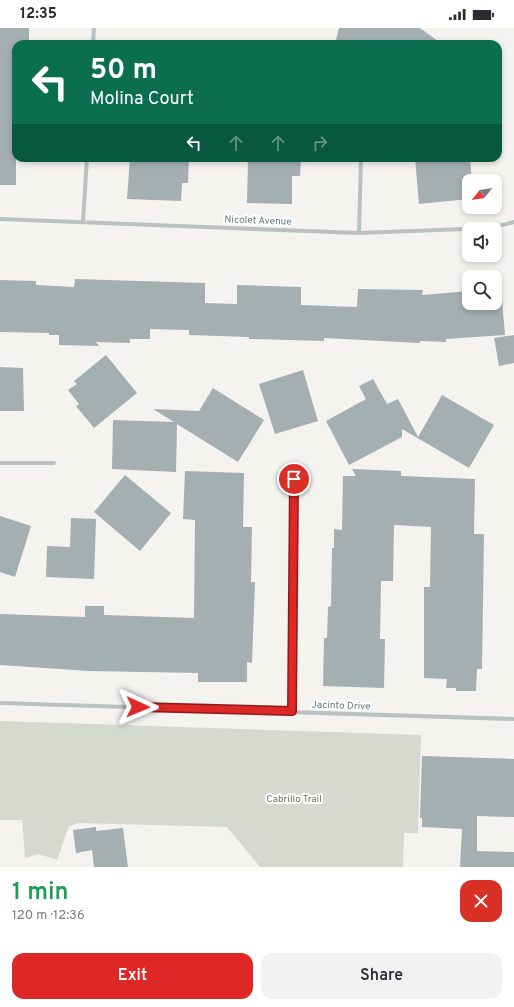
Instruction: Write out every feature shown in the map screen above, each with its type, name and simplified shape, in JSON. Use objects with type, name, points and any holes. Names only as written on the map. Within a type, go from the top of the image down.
[{"type":"street","points":[[93,40],[94,28]]},
{"type":"street","points":[[83,221],[87,162]]},
{"type":"street","points":[[359,233],[361,162]]},
{"type":"street","name":"Nicolet Avenue","points":[[0,219],[83,221],[359,233],[491,228],[514,222]]},
{"type":"street","points":[[0,463],[54,463]]},
{"type":"street","points":[[292,711],[294,479]]},
{"type":"street","name":"Jacinto Drive","points":[[0,703],[514,719]]},
{"type":"green space","name":"Cabrillo Trail","points":[[0,721],[421,735],[418,833],[404,833],[403,867],[260,867],[227,827],[79,823],[69,826],[57,860],[39,854],[25,858],[22,820],[0,820]]},
{"type":"building","points":[[0,28],[29,28],[29,40],[12,40],[12,162],[16,162],[16,185],[0,185]]},
{"type":"building","points":[[339,28],[420,28],[436,40],[336,40]]},
{"type":"building","points":[[130,162],[189,162],[188,183],[182,183],[181,201],[127,199]]},
{"type":"building","points":[[248,162],[301,162],[300,176],[292,176],[292,204],[247,203]]},
{"type":"building","points":[[415,162],[470,162],[471,174],[462,174],[462,200],[419,204]]},
{"type":"building","points":[[75,279],[205,283],[205,303],[237,304],[237,285],[301,287],[301,305],[357,307],[358,289],[423,290],[422,295],[462,292],[462,310],[502,310],[502,300],[505,335],[446,339],[446,342],[420,341],[420,343],[324,338],[324,341],[249,339],[249,337],[189,335],[189,330],[150,329],[150,339],[130,339],[130,343],[96,342],[99,346],[59,345],[59,335],[49,335],[49,333],[0,332],[0,280],[36,281],[36,285],[74,287]]},
{"type":"building","points":[[514,335],[514,363],[499,366],[494,338]]},
{"type":"building","points":[[106,355],[137,393],[94,428],[76,406],[79,404],[68,390],[77,384],[74,381]]},
{"type":"building","points":[[0,367],[23,368],[24,411],[0,411]]},
{"type":"building","points":[[303,370],[318,421],[275,434],[259,384]]},
{"type":"building","points":[[373,379],[387,404],[398,399],[418,437],[442,395],[494,425],[469,468],[402,429],[402,437],[349,465],[326,421],[366,399],[359,386]]},
{"type":"building","points":[[213,388],[264,420],[238,462],[177,424],[176,472],[112,469],[113,420],[174,422],[153,409],[199,411]]},
{"type":"building","points":[[352,469],[401,471],[401,476],[475,479],[474,534],[484,534],[482,669],[477,669],[476,691],[456,691],[456,688],[446,688],[447,679],[424,678],[424,587],[430,587],[431,527],[394,525],[393,581],[381,581],[380,639],[385,639],[384,688],[323,686],[324,638],[327,638],[328,607],[331,606],[332,548],[334,548],[334,529],[342,530],[343,476],[356,476]]},
{"type":"building","points":[[185,471],[244,473],[243,527],[252,527],[251,582],[255,582],[252,663],[247,662],[247,682],[198,682],[198,673],[89,671],[0,665],[0,614],[85,617],[85,606],[104,606],[104,615],[194,618],[195,520],[183,519]]},
{"type":"building","points":[[125,475],[171,513],[140,551],[94,512]]},
{"type":"building","points":[[0,516],[31,526],[15,577],[0,572]]},
{"type":"building","points":[[71,518],[96,519],[94,579],[46,577],[47,546],[70,547]]},
{"type":"building","points":[[422,756],[514,759],[514,817],[477,816],[477,851],[514,852],[514,867],[460,867],[462,829],[422,827],[422,818],[420,818]]},
{"type":"building","points":[[96,827],[96,831],[123,828],[128,867],[94,867],[92,850],[76,853],[73,830]]},
{"type":"route","points":[[138,707],[292,711],[294,479]]}]
